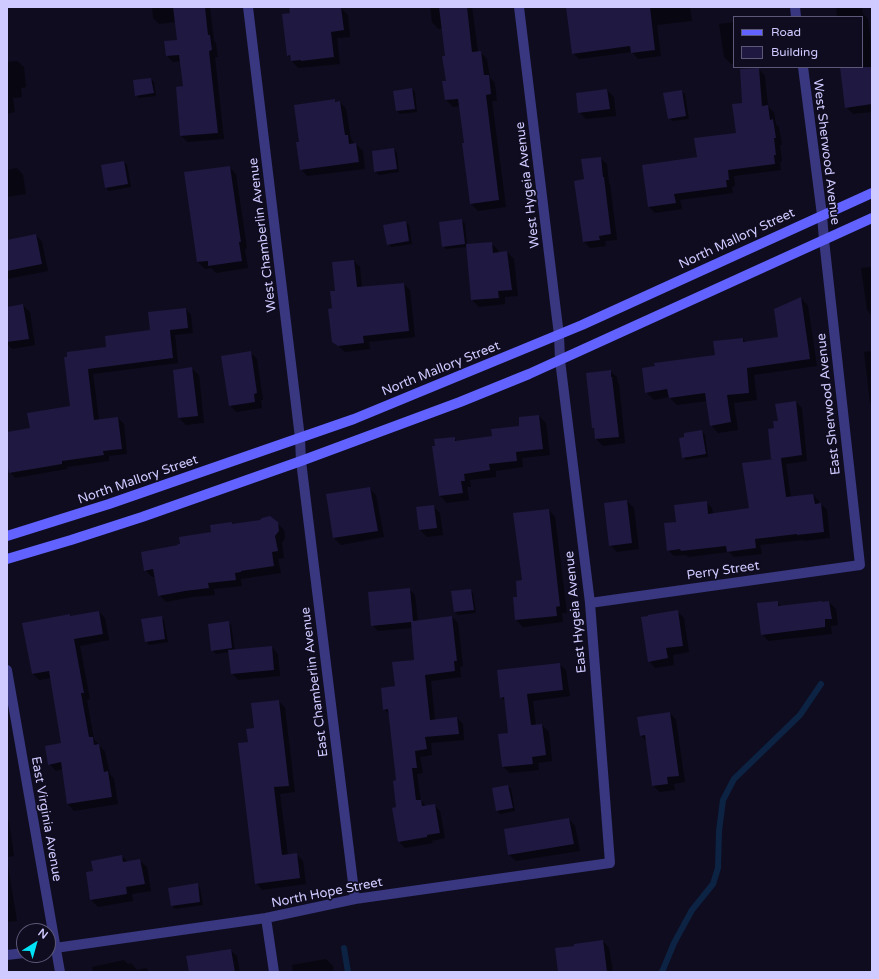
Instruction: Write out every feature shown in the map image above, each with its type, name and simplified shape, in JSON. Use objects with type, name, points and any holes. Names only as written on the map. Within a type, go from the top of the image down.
[{"type":"main road","name":"North Mallory Street","points":[[7,536],[109,504],[354,419],[559,335],[872,192]]},
{"type":"main road","points":[[7,559],[142,517],[301,461],[460,402],[560,360],[872,218]]},
{"type":"street","name":"West Chamberlin Avenue","points":[[248,7],[300,438],[301,461]]},
{"type":"street","name":"West Hygeia Avenue","points":[[519,7],[559,335],[560,360]]},
{"type":"street","name":"West Sherwood Avenue","points":[[802,68],[824,240]]},
{"type":"street","name":"East Sherwood Avenue","points":[[824,240],[860,565]]},
{"type":"street","name":"East Hygeia Avenue","points":[[560,360],[590,603],[610,863]]},
{"type":"street","name":"East Chamberlin Avenue","points":[[301,461],[355,899]]},
{"type":"street","name":"Perry Street","points":[[590,603],[860,565]]},
{"type":"street","name":"East Virginia Avenue","points":[[7,670],[48,923]]},
{"type":"street","name":"North Hope Street","points":[[56,948],[266,918],[355,899],[610,863]]},
{"type":"street","points":[[266,918],[274,972]]},
{"type":"street","name":"East Virginia Avenue","points":[[56,960],[60,972]]},
{"type":"building","points":[[173,7],[205,7],[208,35],[210,35],[212,50],[209,51],[218,133],[180,136],[176,87],[183,86],[179,55],[166,56],[164,41],[177,40]]},
{"type":"building","points":[[289,7],[341,7],[344,30],[331,32],[334,57],[291,61],[290,55],[287,56],[282,14],[290,13]]},
{"type":"building","points":[[439,7],[467,7],[472,52],[481,51],[484,75],[489,75],[491,94],[486,95],[499,200],[470,204],[458,99],[445,100],[442,81],[446,81],[442,56],[445,56]]},
{"type":"building","points":[[566,7],[650,7],[655,50],[631,53],[630,46],[572,54]]},
{"type":"building","points":[[872,67],[872,104],[845,108],[840,68]]},
{"type":"building","points":[[759,68],[762,106],[768,105],[770,120],[773,119],[776,138],[774,138],[776,155],[774,155],[775,164],[728,170],[729,180],[726,180],[727,187],[674,194],[676,203],[648,207],[642,165],[697,157],[694,138],[736,133],[732,104],[742,103],[740,69]]},
{"type":"building","points":[[151,78],[154,93],[135,96],[133,80]]},
{"type":"building","points":[[412,88],[415,109],[396,111],[393,91]]},
{"type":"building","points":[[607,89],[610,109],[578,113],[576,93]]},
{"type":"building","points":[[682,90],[686,116],[668,119],[663,93]]},
{"type":"building","points":[[335,99],[335,102],[340,101],[345,135],[348,135],[349,144],[356,143],[359,162],[300,170],[296,142],[299,142],[294,105]]},
{"type":"building","points":[[394,148],[397,169],[374,172],[372,151]]},
{"type":"building","points":[[601,157],[611,234],[599,236],[600,240],[583,242],[574,181],[584,179],[581,159]]},
{"type":"building","points":[[124,161],[128,184],[105,188],[101,165]]},
{"type":"building","points":[[230,166],[241,242],[239,242],[242,261],[208,266],[208,261],[197,262],[184,172]]},
{"type":"building","points":[[462,219],[465,244],[442,247],[439,222]]},
{"type":"building","points":[[406,221],[409,241],[387,245],[383,225]]},
{"type":"building","points":[[36,234],[42,264],[7,271],[7,240]]},
{"type":"building","points":[[492,242],[493,253],[507,251],[512,290],[498,291],[499,298],[471,300],[466,244]]},
{"type":"building","points":[[354,260],[357,287],[404,283],[409,331],[363,336],[364,343],[338,346],[332,342],[328,309],[332,308],[330,291],[335,291],[332,262]]},
{"type":"building","points":[[801,297],[810,359],[747,368],[749,393],[727,395],[731,422],[710,426],[705,393],[669,398],[667,389],[645,393],[642,368],[655,366],[654,363],[715,355],[713,341],[743,338],[743,342],[778,337],[774,309]]},
{"type":"building","points":[[23,304],[29,339],[7,342],[7,307]]},
{"type":"building","points":[[186,308],[188,328],[170,330],[173,358],[88,369],[94,420],[118,417],[122,449],[103,451],[104,455],[62,461],[62,464],[9,473],[7,463],[7,432],[30,428],[27,413],[70,406],[64,357],[67,357],[67,352],[106,347],[105,336],[150,330],[148,312]]},
{"type":"building","points":[[251,351],[257,393],[254,394],[255,402],[229,406],[221,356]]},
{"type":"building","points":[[192,367],[198,416],[178,418],[173,370]]},
{"type":"building","points":[[611,370],[619,437],[595,439],[594,428],[592,428],[586,373]]},
{"type":"building","points":[[796,401],[802,455],[781,458],[786,497],[813,494],[815,504],[821,503],[824,532],[755,539],[756,548],[727,552],[726,546],[667,551],[664,523],[676,522],[674,505],[707,501],[708,514],[749,508],[742,463],[774,459],[771,459],[768,429],[774,428],[773,421],[778,421],[775,404]]},
{"type":"building","points":[[539,415],[543,449],[516,452],[517,461],[489,464],[490,470],[464,474],[465,481],[461,481],[463,493],[439,496],[432,446],[435,446],[434,439],[455,437],[455,441],[492,436],[491,429],[519,426],[519,417]]},
{"type":"building","points":[[702,430],[706,454],[682,458],[679,438],[684,437],[684,433]]},
{"type":"building","points":[[370,487],[378,531],[333,538],[326,494]]},
{"type":"building","points":[[627,500],[632,543],[609,546],[604,503]]},
{"type":"building","points":[[434,505],[437,528],[419,530],[416,507]]},
{"type":"building","points":[[549,509],[560,606],[556,607],[557,616],[515,620],[513,597],[517,597],[516,581],[522,580],[513,513]]},
{"type":"building","points":[[270,516],[278,522],[279,531],[275,536],[278,551],[272,552],[274,566],[235,573],[236,580],[208,583],[209,588],[158,596],[153,569],[144,571],[141,552],[178,545],[180,544],[179,537],[211,532],[210,525],[260,520]]},
{"type":"building","points":[[410,588],[413,621],[452,616],[457,661],[454,661],[455,671],[425,675],[430,720],[457,717],[459,734],[425,737],[427,749],[415,751],[417,768],[412,768],[416,800],[421,800],[422,806],[435,804],[440,833],[398,842],[392,808],[396,807],[393,781],[396,780],[388,709],[383,710],[381,688],[395,686],[392,662],[414,660],[411,622],[371,626],[368,592]]},
{"type":"building","points":[[471,589],[474,610],[454,612],[451,591]]},
{"type":"building","points":[[778,601],[778,606],[829,601],[832,619],[825,619],[825,627],[761,635],[757,603]]},
{"type":"building","points":[[678,610],[683,646],[666,648],[668,658],[648,662],[641,617]]},
{"type":"building","points":[[99,611],[103,634],[74,639],[84,693],[81,693],[89,737],[93,737],[94,745],[99,744],[104,772],[108,771],[112,797],[67,804],[61,762],[48,765],[45,746],[61,743],[49,671],[32,674],[22,623],[70,614],[70,616]]},
{"type":"building","points":[[162,616],[165,639],[145,642],[141,619]]},
{"type":"building","points":[[229,621],[232,648],[211,651],[208,624]]},
{"type":"building","points":[[272,646],[274,670],[231,674],[228,650]]},
{"type":"building","points":[[560,663],[563,690],[527,694],[531,725],[542,724],[546,755],[532,757],[533,764],[502,767],[498,734],[508,733],[504,697],[500,698],[497,670]]},
{"type":"building","points":[[279,700],[289,786],[274,787],[282,855],[297,853],[300,878],[255,884],[238,743],[248,742],[246,729],[254,728],[251,703]]},
{"type":"building","points":[[670,712],[679,776],[667,777],[668,784],[652,786],[645,735],[640,736],[637,717]]},
{"type":"building","points":[[508,785],[513,808],[496,811],[492,788]]},
{"type":"building","points":[[569,818],[574,844],[508,855],[504,829]]},
{"type":"building","points":[[122,855],[123,862],[140,859],[145,884],[126,887],[127,894],[90,900],[86,872],[93,871],[91,861]]},
{"type":"building","points":[[198,883],[200,902],[171,906],[168,888]]},
{"type":"building","points":[[603,940],[607,972],[558,972],[555,948]]},
{"type":"building","points":[[231,949],[235,972],[189,972],[186,956]]},
{"type":"waterway","points":[[662,972],[674,943],[692,910],[713,884],[718,868],[719,831],[723,800],[734,779],[800,715],[821,684]]},
{"type":"waterway","points":[[344,948],[348,972]]}]
